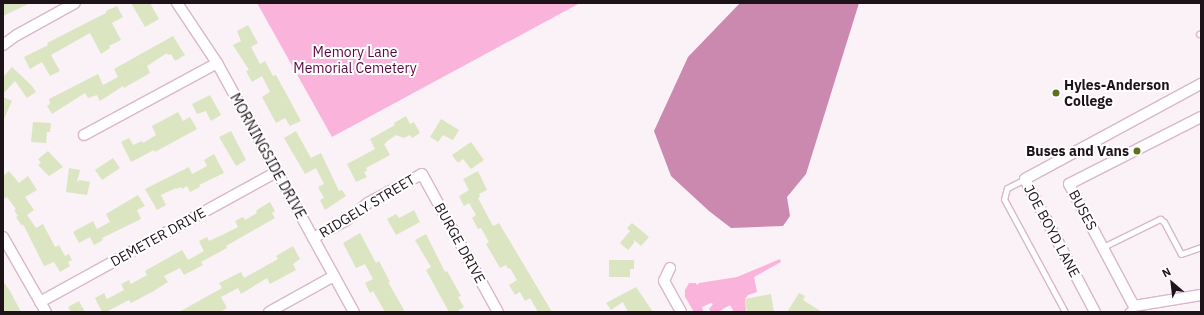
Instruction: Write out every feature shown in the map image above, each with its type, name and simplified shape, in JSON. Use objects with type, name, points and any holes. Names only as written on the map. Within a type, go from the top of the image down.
[{"type":"street","points":[[3,45],[17,35],[75,3]]},
{"type":"street","name":"MORNINGSIDE DRIVE","points":[[176,3],[217,63],[354,312]]},
{"type":"street","points":[[84,135],[217,63]]},
{"type":"street","name":"JOE BOYD LANE","points":[[1095,312],[1025,179],[1201,84]]},
{"type":"street","name":"BUSES","points":[[1201,117],[1070,184],[1103,247],[1131,309],[1201,295]]},
{"type":"street","name":"DEMETER DRIVE","points":[[40,302],[276,172]]},
{"type":"street","name":"RIDGELY STREET","points":[[313,238],[345,221],[368,203],[422,174]]},
{"type":"street","name":"BURGE DRIVE","points":[[422,174],[498,312]]},
{"type":"street","points":[[3,237],[46,312]]},
{"type":"street","points":[[670,268],[664,281],[681,312]]},
{"type":"street","points":[[269,312],[334,276]]},
{"type":"lane","points":[[1025,179],[1007,188],[1004,199],[1065,312]]},
{"type":"lane","points":[[1103,247],[1160,218],[1164,222],[1181,254],[1201,247]]},
{"type":"green space","name":"Memory Lane Memorial Cemetery","points":[[257,3],[580,3],[332,137]]},
{"type":"green space","points":[[780,259],[781,262],[754,277],[757,292],[748,295],[745,299],[746,312],[734,312],[730,305],[718,312],[711,312],[709,309],[713,304],[711,303],[702,307],[703,311],[706,312],[694,312],[685,297],[685,290],[689,283],[696,283],[697,285],[699,283],[737,277]]},
{"type":"shaded area","points":[[740,3],[859,3],[806,174],[787,197],[790,216],[783,226],[731,228],[709,211],[671,176],[654,131],[688,57]]},
{"type":"building","points":[[3,3],[30,3],[3,16]]},
{"type":"building","points":[[131,3],[150,3],[159,19],[145,27]]},
{"type":"building","points":[[117,6],[123,17],[112,23],[121,40],[109,46],[110,48],[101,54],[90,33],[51,55],[60,71],[50,76],[42,62],[30,69],[24,57],[48,45],[47,43]]},
{"type":"building","points":[[248,25],[258,43],[251,47],[260,64],[265,61],[273,76],[276,75],[301,121],[290,126],[285,118],[276,123],[262,97],[270,92],[262,76],[252,82],[246,71],[249,70],[233,45],[241,41],[237,31]]},
{"type":"building","points":[[173,36],[185,55],[175,61],[171,54],[168,55],[167,53],[147,66],[150,73],[124,88],[123,86],[100,101],[97,95],[88,98],[85,93],[52,114],[47,106],[50,104],[49,99],[98,74],[103,85],[118,77],[114,69]]},
{"type":"building","points":[[12,67],[32,86],[36,92],[27,98],[15,81],[3,94],[3,77]]},
{"type":"building","points":[[210,95],[221,115],[211,121],[206,111],[197,114],[192,104]]},
{"type":"building","points":[[3,97],[12,101],[3,121]]},
{"type":"building","points":[[178,112],[183,121],[190,117],[197,129],[155,152],[154,150],[131,162],[121,142],[129,138],[133,145],[142,141],[143,143],[156,135],[152,126]]},
{"type":"building","points":[[406,116],[410,124],[414,122],[420,133],[412,138],[410,135],[404,138],[396,135],[386,142],[384,144],[390,155],[366,168],[367,171],[364,172],[367,177],[356,182],[347,164],[375,149],[370,139],[395,125],[394,123]]},
{"type":"building","points":[[441,119],[459,130],[453,140],[443,135],[438,142],[430,137]]},
{"type":"building","points":[[33,122],[51,123],[50,132],[47,132],[46,143],[31,142]]},
{"type":"building","points":[[231,131],[246,160],[236,166],[219,137]]},
{"type":"building","points":[[296,131],[311,158],[321,153],[339,191],[342,190],[346,196],[325,210],[320,200],[324,198],[318,187],[324,184],[316,168],[305,174],[284,138]]},
{"type":"building","points":[[471,142],[484,160],[471,169],[463,159],[458,163],[452,155]]},
{"type":"building","points":[[48,151],[63,167],[49,176],[38,165],[41,163],[38,159]]},
{"type":"building","points":[[214,154],[224,173],[199,185],[200,187],[190,192],[187,186],[182,189],[181,187],[176,188],[161,195],[166,205],[157,210],[145,189],[189,167],[192,174],[207,166],[204,160]]},
{"type":"building","points":[[113,158],[120,168],[102,180],[95,170]]},
{"type":"building","points":[[69,168],[80,170],[77,182],[80,180],[90,182],[87,195],[66,192]]},
{"type":"building","points":[[9,171],[19,183],[28,176],[37,190],[25,197],[34,210],[27,215],[36,228],[43,224],[55,247],[59,245],[65,256],[69,254],[72,260],[68,262],[70,266],[60,272],[54,262],[44,266],[23,224],[22,226],[16,217],[18,216],[14,210],[16,209],[7,197],[3,199],[3,176]]},
{"type":"building","points":[[478,171],[487,190],[479,194],[480,197],[478,198],[493,226],[499,223],[552,312],[538,312],[530,298],[525,301],[520,292],[515,295],[509,285],[517,280],[510,268],[508,269],[506,265],[500,268],[486,244],[489,242],[481,228],[478,229],[472,218],[476,215],[469,203],[464,206],[459,196],[469,190],[463,179]]},
{"type":"building","points":[[138,195],[145,206],[137,210],[141,219],[102,238],[103,240],[94,245],[90,237],[79,243],[73,232],[93,221],[97,229],[110,222],[106,214]]},
{"type":"building","points":[[270,202],[275,211],[272,213],[275,218],[226,246],[227,248],[201,262],[203,265],[184,275],[180,268],[164,276],[168,282],[152,292],[131,303],[129,300],[106,312],[102,312],[95,298],[104,293],[107,299],[124,290],[121,284],[129,280],[131,284],[147,275],[145,271],[182,250],[188,260],[204,251],[199,241],[207,237],[209,241],[238,227],[235,221],[243,217],[245,220],[257,213],[256,211]]},
{"type":"building","points":[[414,210],[420,222],[396,235],[387,219],[396,214],[399,218]]},
{"type":"building","points":[[632,223],[649,237],[641,246],[634,240],[634,243],[628,250],[620,243],[630,231],[627,228]]},
{"type":"building","points":[[360,233],[376,263],[379,261],[390,282],[388,282],[404,310],[400,312],[385,312],[373,291],[370,293],[365,283],[373,279],[365,264],[356,268],[343,243]]},
{"type":"building","points":[[426,234],[445,272],[447,271],[461,296],[458,297],[464,307],[456,312],[449,312],[426,270],[431,267],[415,240]]},
{"type":"building","points":[[293,246],[300,259],[293,264],[296,270],[270,284],[267,278],[241,294],[238,288],[221,297],[227,308],[220,312],[179,312],[222,288],[219,283],[241,272],[244,278],[278,259],[276,256]]},
{"type":"building","points":[[609,260],[634,260],[634,269],[630,269],[630,277],[609,277]]},
{"type":"building","points":[[3,281],[10,291],[21,312],[3,312]]},
{"type":"building","points":[[636,287],[653,312],[628,312],[623,302],[611,310],[606,303]]},
{"type":"building","points":[[799,293],[805,296],[803,300],[822,312],[787,312]]},
{"type":"building","points":[[771,294],[774,312],[747,312],[745,299]]},
{"type":"building","points":[[79,301],[85,312],[71,312],[68,307]]},
{"type":"place","name":"Hyles-Anderson College","points":[[1056,93]]},
{"type":"place","name":"Buses and Vans","points":[[1137,151]]}]
